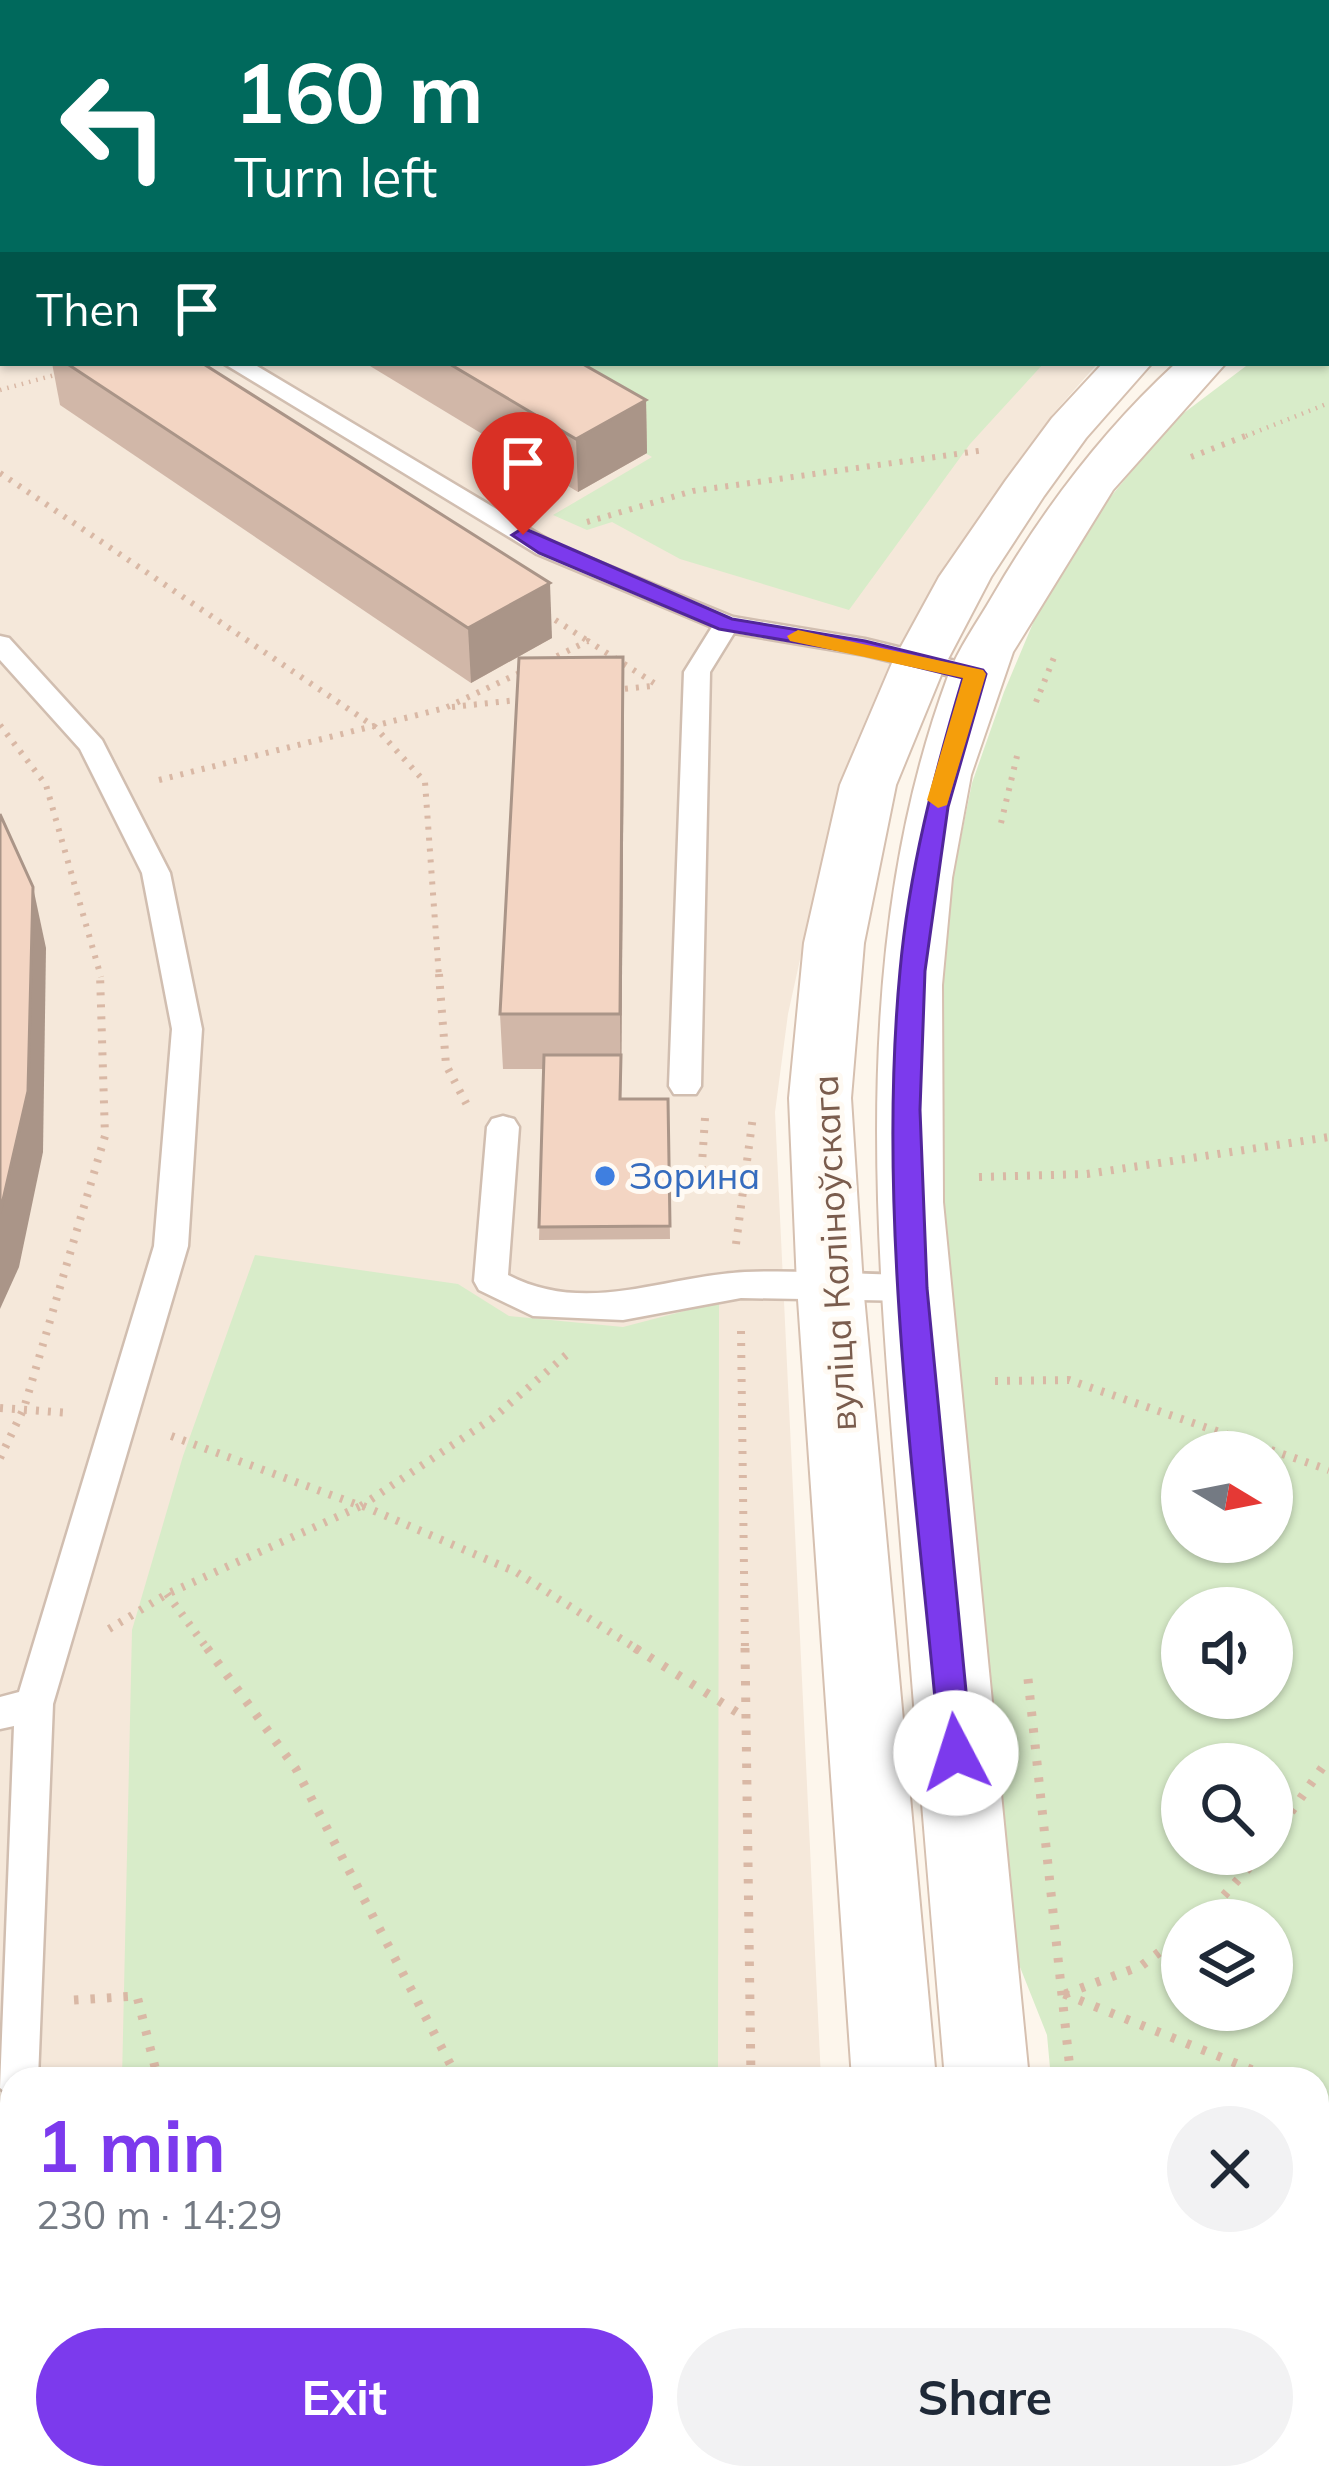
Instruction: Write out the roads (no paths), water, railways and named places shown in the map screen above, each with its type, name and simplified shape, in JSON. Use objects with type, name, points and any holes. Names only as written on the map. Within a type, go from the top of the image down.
[{"type":"main road","name":"вуліца Каліноўскага","points":[[986,2067],[914,1288],[907,1110],[912,971],[937,807],[947,669],[965,577],[1069,428],[1126,366]]},
{"type":"main road","name":"вуліца Каліноўскага","points":[[894,2067],[830,1285],[820,1098],[834,943],[868,784],[947,669],[1119,446],[1200,366]]},
{"type":"lane","points":[[240,366],[546,549],[727,624],[865,647],[947,669]]},
{"type":"lane","points":[[686,1086],[697,672],[727,624]]},
{"type":"lane","points":[[0,644],[92,746],[156,873],[187,1029],[171,1246],[118,1417],[17,1709],[18,2067]]},
{"type":"lane","points":[[503,1126],[490,1281],[533,1303],[623,1307],[741,1285],[914,1288]]},
{"type":"place","name":"Зорина","points":[[605,1176]]}]
